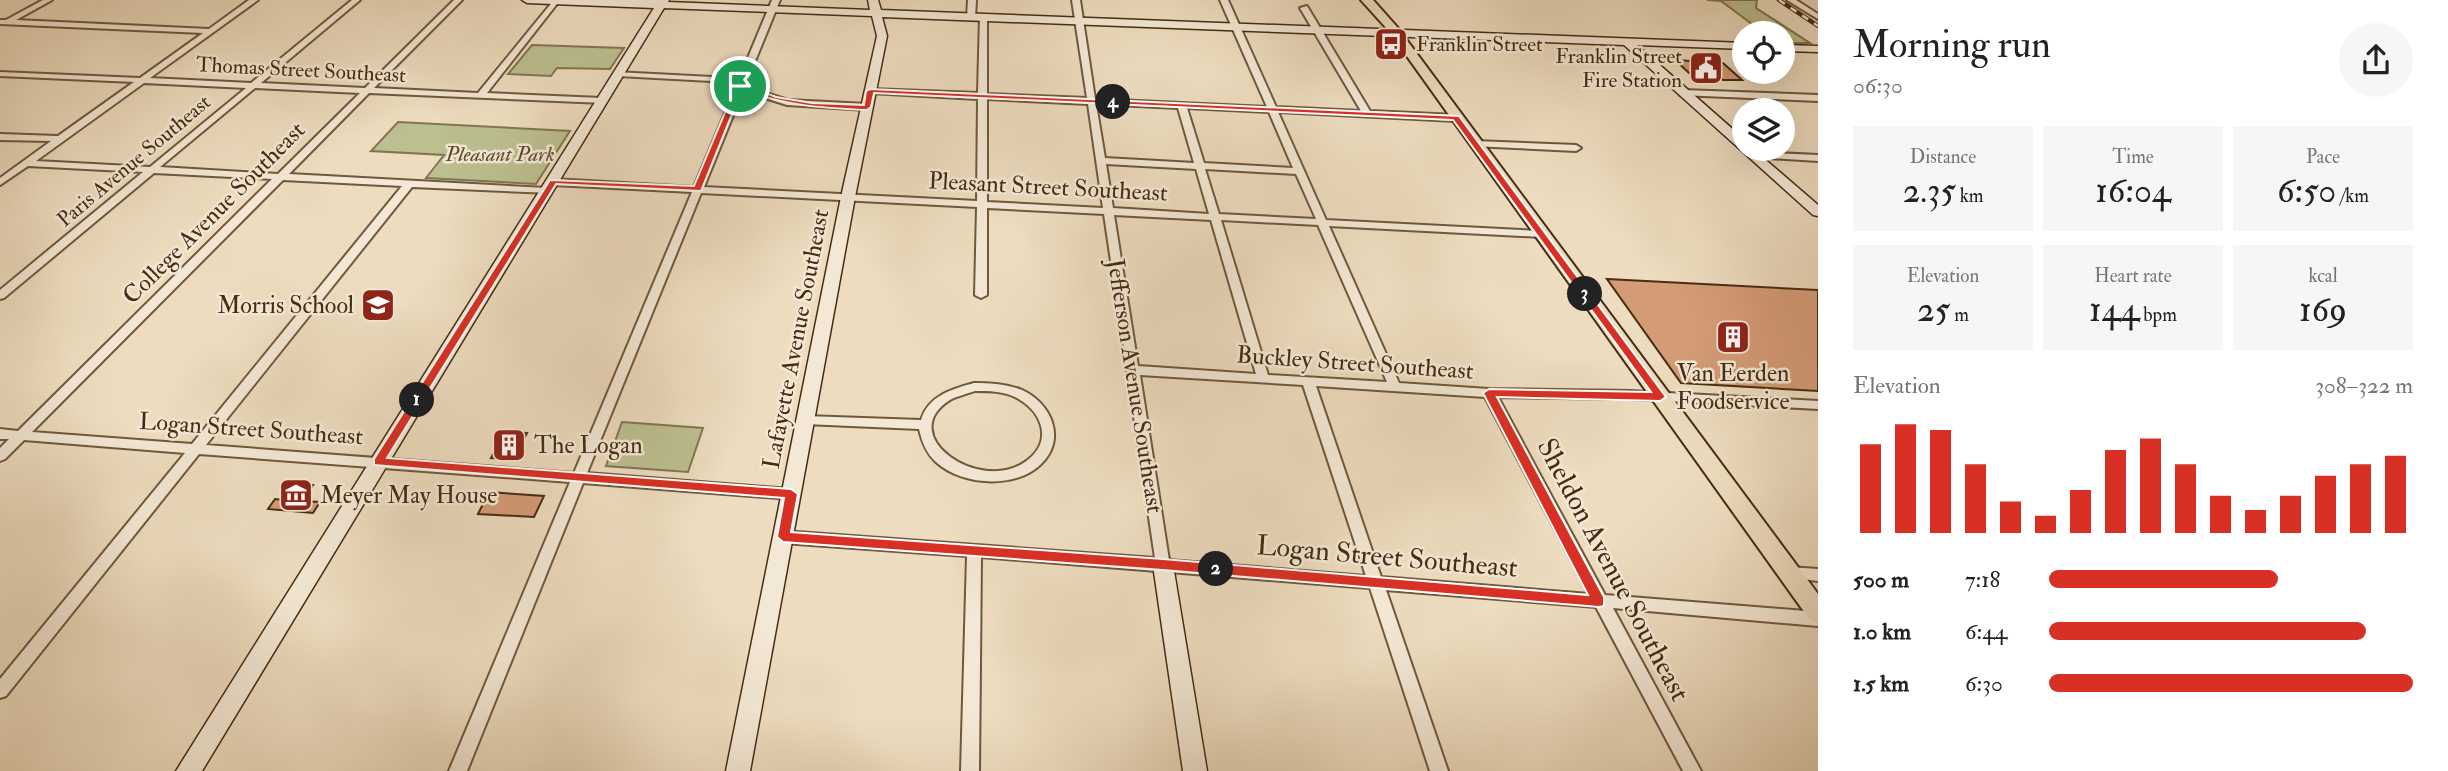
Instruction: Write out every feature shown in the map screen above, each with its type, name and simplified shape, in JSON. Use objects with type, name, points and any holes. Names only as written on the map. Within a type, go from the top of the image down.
[{"type":"main road","points":[[1367,0],[1391,27],[1818,613]]},
{"type":"main road","points":[[1377,0],[1391,27]]},
{"type":"street","points":[[3,23],[48,0]]},
{"type":"street","points":[[0,182],[254,0]]},
{"type":"street","name":"Paris Avenue Southeast","points":[[0,296],[356,0]]},
{"type":"street","name":"College Avenue Southeast","points":[[0,456],[458,0]]},
{"type":"street","points":[[527,0],[774,5],[876,14],[1318,31],[1391,27],[1627,42],[1732,46]]},
{"type":"street","name":"Lafayette Avenue Southeast","points":[[738,771],[848,197],[882,36],[873,0]]},
{"type":"street","points":[[972,0],[977,18],[982,97],[981,295]]},
{"type":"street","name":"Jefferson Avenue Southeast","points":[[1076,0],[1195,771]]},
{"type":"street","points":[[1224,0],[1395,387]]},
{"type":"street","points":[[1791,0],[1818,17]]},
{"type":"street","points":[[480,96],[557,1]]},
{"type":"street","points":[[188,771],[662,2]]},
{"type":"street","points":[[458,771],[774,5]]},
{"type":"street","points":[[1304,8],[1367,114]]},
{"type":"street","points":[[3,23],[211,31]]},
{"type":"street","points":[[1627,42],[1732,137]]},
{"type":"street","points":[[1795,48],[1818,49]]},
{"type":"street","name":"Thomas Street Southeast","points":[[0,74],[601,101]]},
{"type":"street","points":[[618,74],[700,78],[740,86],[787,102],[982,97],[1456,118]]},
{"type":"street","points":[[1683,93],[1818,98]]},
{"type":"street","points":[[1182,106],[1263,378]]},
{"type":"street","points":[[0,137],[59,139]]},
{"type":"street","points":[[1475,144],[1576,148]]},
{"type":"street","points":[[1795,156],[1818,158]]},
{"type":"street","points":[[1101,161],[1300,171]]},
{"type":"street","points":[[1759,161],[1818,212]]},
{"type":"street","name":"Pleasant Street Southeast","points":[[26,163],[410,183],[698,189],[1541,234]]},
{"type":"street","points":[[0,691],[410,183]]},
{"type":"street","name":"Buckley Street Southeast","points":[[1132,370],[1489,393],[1660,397],[1818,405]]},
{"type":"street","points":[[1308,381],[1439,771]]},
{"type":"street","points":[[990,387],[1021,395],[1033,403],[1049,424],[1050,436],[1047,448],[1033,464],[1010,474],[992,477],[974,475],[942,461],[931,450],[925,438],[924,425],[935,404],[946,396],[967,389],[990,387]]},
{"type":"street","name":"Sheldon Avenue Southeast","points":[[1489,393],[1692,771]]},
{"type":"street","points":[[805,420],[924,425]]},
{"type":"street","name":"Logan Street Southeast","points":[[0,435],[197,447],[791,494]]},
{"type":"street","name":"Logan Street Southeast","points":[[783,537],[1818,619]]},
{"type":"street","points":[[970,771],[974,551]]},
{"type":"street","points":[[1789,573],[1818,575]]},
{"type":"green space","points":[[1707,0],[1757,0],[1756,8],[1776,21],[1748,21],[1721,1]]},
{"type":"green space","points":[[1795,33],[1810,43],[1795,43]]},
{"type":"green space","points":[[532,45],[624,48],[610,69],[557,68],[551,76],[508,74]]},
{"type":"green space","name":"Pleasant Park","points":[[398,122],[570,131],[536,184],[426,178],[444,155],[371,151]]},
{"type":"green space","points":[[622,422],[703,428],[688,472],[606,466]]},
{"type":"building","name":"Franklin Street Fire Station","points":[[1675,60],[1723,63],[1732,71],[1732,80],[1723,80],[1717,74],[1689,73]]},
{"type":"building","name":"Van Eerden Foodservice","points":[[1607,279],[1818,290],[1818,391],[1681,383]]},
{"type":"building","name":"The Logan","points":[[506,431],[527,433],[513,459],[491,458]]},
{"type":"building","name":"Meyer May House","points":[[302,484],[313,485],[302,501],[320,502],[313,513],[268,509],[275,499],[284,500],[290,491],[297,491]]},
{"type":"building","points":[[489,492],[544,496],[534,517],[478,514]]},
{"type":"railway","points":[[1779,0],[1818,26]]},
{"type":"place","name":"Franklin Street","points":[[1391,44]]},
{"type":"place","name":"Franklin Street Fire Station","points":[[1706,68]]},
{"type":"place","name":"Morris School","points":[[378,305]]},
{"type":"place","name":"Van Eerden Foodservice","points":[[1733,337]]},
{"type":"place","name":"The Logan","points":[[509,445]]},
{"type":"place","name":"Meyer May House","points":[[296,495]]},
{"type":"route","points":[[740,86],[775,99],[812,105],[867,107],[870,91],[1456,118],[1660,397],[1489,393],[1599,601],[783,537],[791,494],[378,462],[553,181],[698,189],[740,86]]}]
